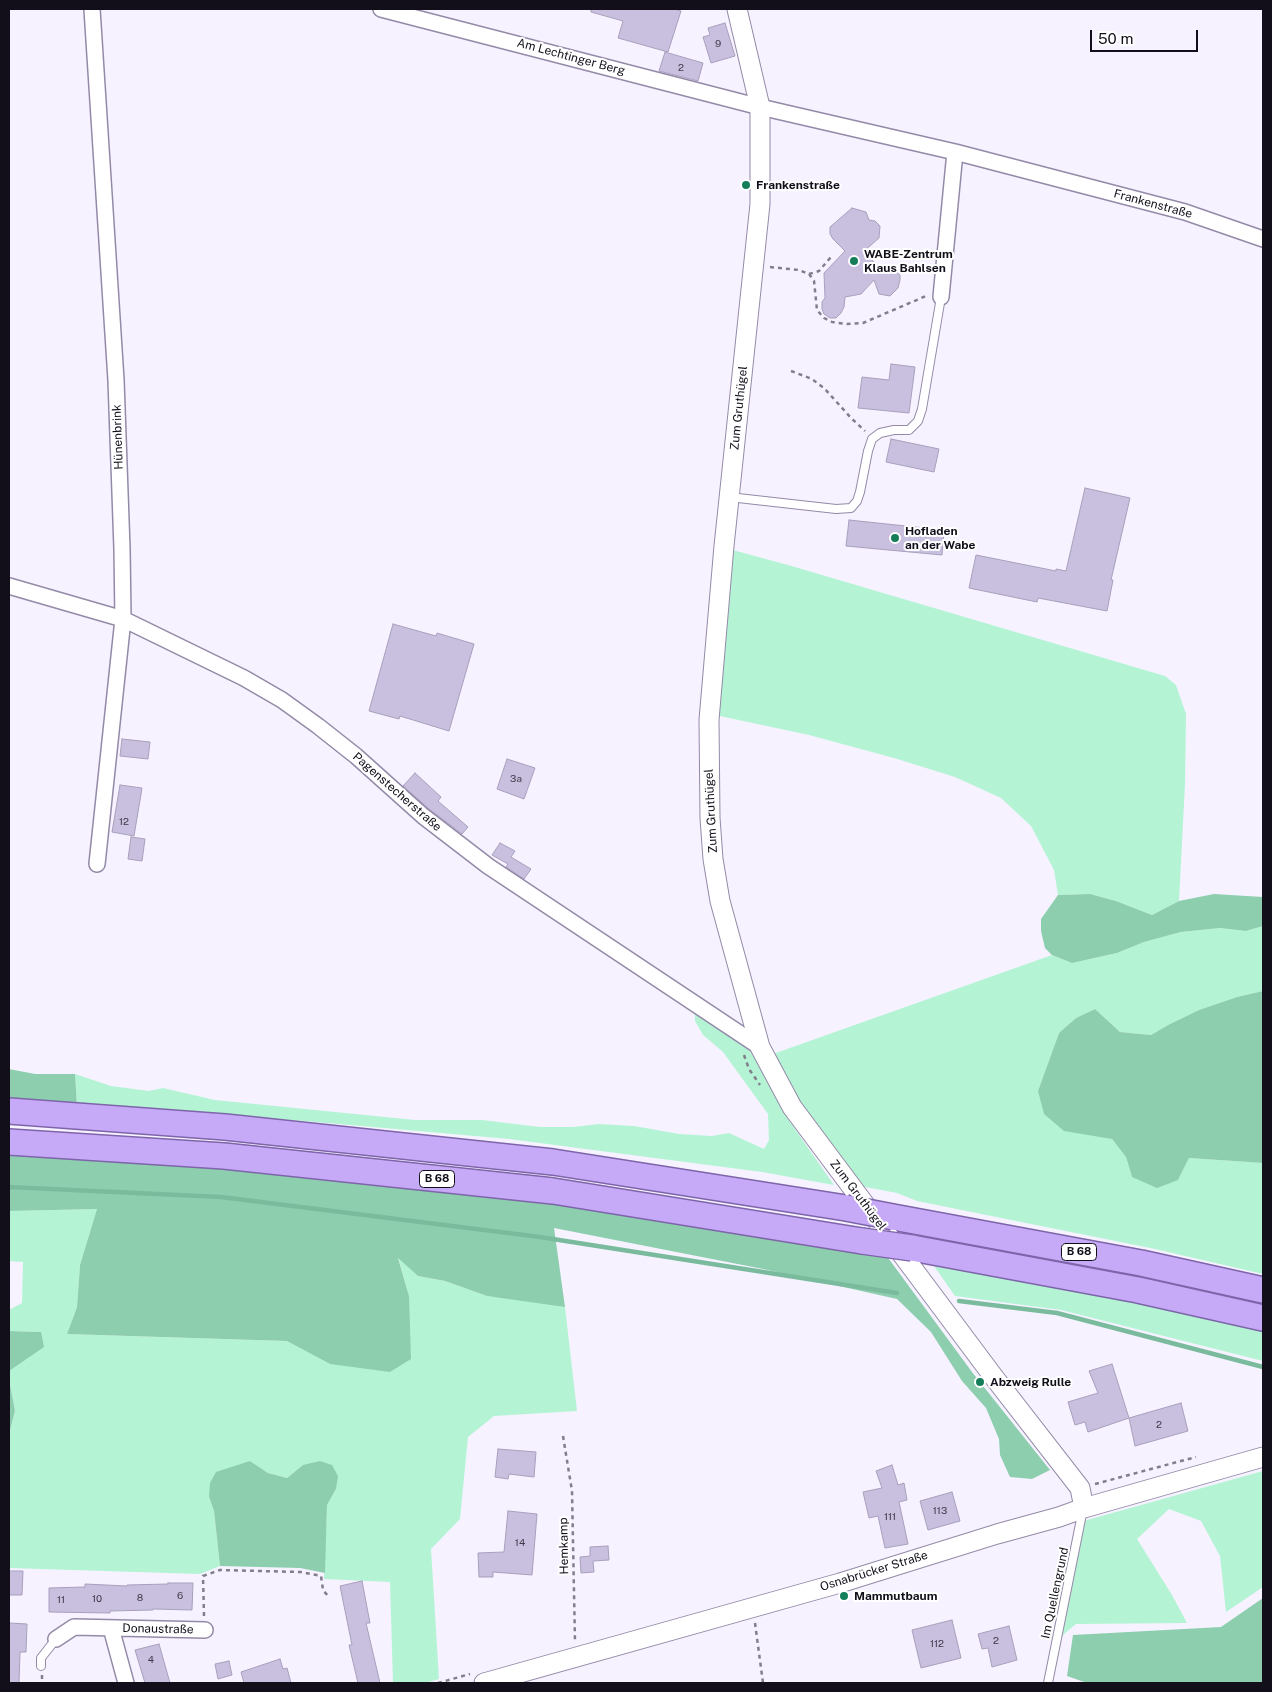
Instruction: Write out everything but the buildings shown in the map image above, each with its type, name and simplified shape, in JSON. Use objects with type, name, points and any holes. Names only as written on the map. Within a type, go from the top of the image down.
[{"type":"highway","name":"B 68","points":[[9,1111],[225,1127],[553,1162],[846,1208],[1141,1264],[1263,1290]]},
{"type":"highway","name":"B 68","points":[[9,1142],[224,1156],[553,1192],[912,1248],[1138,1290],[1263,1318]]},
{"type":"street","name":"Hünenbrink","points":[[92,9],[116,380],[123,619],[97,864]]},
{"type":"street","name":"Am Lechtinger Berg","points":[[381,9],[760,107]]},
{"type":"street","name":"Zum Gruthügel","points":[[736,9],[760,107],[760,204],[708,720],[710,818],[713,859],[720,902],[760,1047],[792,1107],[987,1368],[1080,1488],[1084,1508]]},
{"type":"street","name":"Frankenstraße","points":[[760,107],[955,152],[1185,212],[1263,239]]},
{"type":"street","points":[[941,294],[955,152]]},
{"type":"street","name":"Pagenstecherstraße","points":[[9,586],[123,619],[244,678],[282,700],[348,750],[423,816],[488,866],[760,1047]]},
{"type":"street","name":"Osnabrücker Straße","points":[[484,1683],[840,1583],[1084,1508],[1263,1457]]},
{"type":"street","name":"Donaustraße","points":[[56,1639],[74,1627],[204,1630]]},
{"type":"street","name":"Donaustraße","points":[[112,1628],[126,1683]]},
{"type":"lane","points":[[729,497],[851,508],[857,501],[860,492],[872,440],[880,433],[894,430],[909,430],[918,421],[922,409],[941,294]]},
{"type":"lane","name":"Im Quellengrund","points":[[1048,1683],[1084,1508]]},
{"type":"lane","points":[[41,1666],[41,1658],[56,1639]]},
{"type":"path","points":[[809,274],[819,271],[832,257]]},
{"type":"path","points":[[754,266],[799,270],[809,274],[814,281],[817,310],[824,318],[832,322],[847,324],[863,323],[941,294]]},
{"type":"path","points":[[791,371],[812,379],[825,389],[851,418],[861,425],[872,440]]},
{"type":"path","points":[[738,1032],[749,1070],[764,1091]]},
{"type":"path","name":"Hemkamp","points":[[563,1436],[572,1491],[573,1609],[577,1656]]},
{"type":"path","points":[[1080,1488],[1196,1458]]},
{"type":"path","points":[[204,1630],[203,1576],[220,1570],[301,1572],[321,1576],[323,1590],[328,1596]]},
{"type":"path","points":[[752,1607],[763,1683]]},
{"type":"green space","points":[[729,549],[1165,676],[1176,685],[1186,714],[1185,784],[1179,901],[1152,915],[1116,901],[1090,894],[1058,895],[1054,870],[1031,826],[1001,798],[955,777],[894,758],[809,735],[715,715]]},
{"type":"green space","points":[[1090,894],[1116,901],[1152,915],[1179,901],[1214,894],[1263,897],[1263,926],[1246,931],[1220,928],[1181,932],[1144,942],[1117,953],[1072,963],[1052,955],[1045,948],[1041,931],[1041,919],[1058,895]]},
{"type":"green space","points":[[1263,926],[1263,991],[1237,997],[1199,1010],[1151,1035],[1120,1032],[1095,1009],[1076,1018],[1059,1033],[1038,1091],[1092,1134],[1112,1139],[1126,1157],[1132,1177],[1178,1180],[1189,1158],[1263,1163],[1263,1274],[1155,1249],[917,1201],[897,1193],[855,1185],[796,1101],[773,1054],[1052,955],[1072,963],[1117,953],[1144,942],[1181,932],[1220,928],[1246,931]]},
{"type":"green space","points":[[1263,991],[1263,1163],[1189,1158],[1178,1180],[1157,1188],[1132,1177],[1126,1157],[1112,1139],[1064,1131],[1044,1114],[1038,1091],[1059,1033],[1076,1018],[1095,1009],[1120,1032],[1151,1035],[1199,1010],[1237,997]]},
{"type":"green space","points":[[699,1011],[734,1034],[757,1059],[790,1122],[834,1185],[762,1172],[509,1139],[304,1121],[77,1106],[75,1074],[111,1086],[149,1091],[163,1088],[215,1100],[415,1120],[482,1120],[540,1127],[573,1127],[599,1124],[634,1126],[679,1134],[712,1136],[729,1133],[764,1149],[769,1140],[768,1114],[723,1052],[703,1035],[695,1021],[695,1014]]},
{"type":"green space","points":[[9,1069],[35,1074],[75,1074],[77,1106],[9,1103]]},
{"type":"green space","points":[[9,1153],[172,1163],[550,1203],[722,1227],[886,1255],[972,1372],[1050,1470],[1032,1479],[1010,1477],[1000,1455],[999,1439],[986,1408],[962,1381],[931,1332],[897,1299],[763,1269],[554,1228],[565,1307],[487,1296],[445,1281],[418,1276],[398,1258],[409,1296],[411,1359],[390,1372],[330,1364],[287,1341],[67,1334],[77,1307],[80,1265],[97,1209],[9,1211]]},
{"type":"green space","points":[[97,1209],[80,1265],[77,1307],[67,1334],[287,1341],[330,1364],[409,1296],[398,1257],[418,1276],[445,1281],[487,1296],[565,1307],[577,1411],[494,1416],[468,1437],[460,1519],[431,1549],[439,1679],[425,1683],[393,1683],[390,1582],[324,1579],[327,1505],[336,1489],[303,1465],[287,1478],[268,1473],[250,1461],[209,1497],[214,1511],[220,1566],[200,1574],[9,1568],[9,1434],[15,1411],[9,1371],[18,1363],[41,1332],[9,1331],[9,1310],[22,1303],[23,1262],[9,1261],[9,1211]]},
{"type":"green space","points":[[934,1266],[1145,1303],[1263,1331],[1263,1361],[1061,1310],[955,1296]]},
{"type":"green space","points":[[9,1331],[41,1332],[44,1347],[9,1371]]},
{"type":"green space","points":[[9,1379],[15,1411],[9,1434]]},
{"type":"green space","points":[[250,1461],[268,1473],[287,1478],[303,1465],[320,1461],[332,1465],[338,1476],[336,1489],[327,1505],[325,1573],[300,1568],[220,1566],[214,1511],[209,1497],[210,1483],[216,1472]]},
{"type":"green space","points":[[1263,1471],[1263,1587],[1226,1612],[1220,1556],[1201,1521],[1169,1509],[1137,1539],[1187,1623],[1076,1624],[1057,1640],[1080,1522]]},
{"type":"green space","points":[[1263,1598],[1263,1683],[1087,1683],[1067,1676],[1073,1635],[1221,1627]]},
{"type":"waterway","points":[[9,1187],[221,1197],[540,1237],[897,1293]]},
{"type":"waterway","points":[[959,1301],[1057,1313],[1263,1367]]},
{"type":"place","name":"Frankenstraße","points":[[746,185]]},
{"type":"place","name":"WABE-Zentrum Klaus Bahlsen","points":[[854,261]]},
{"type":"place","name":"Hofladen an der Wabe","points":[[895,538]]},
{"type":"place","name":"Abzweig Rulle","points":[[980,1382]]},
{"type":"place","name":"Mammutbaum","points":[[844,1596]]}]
